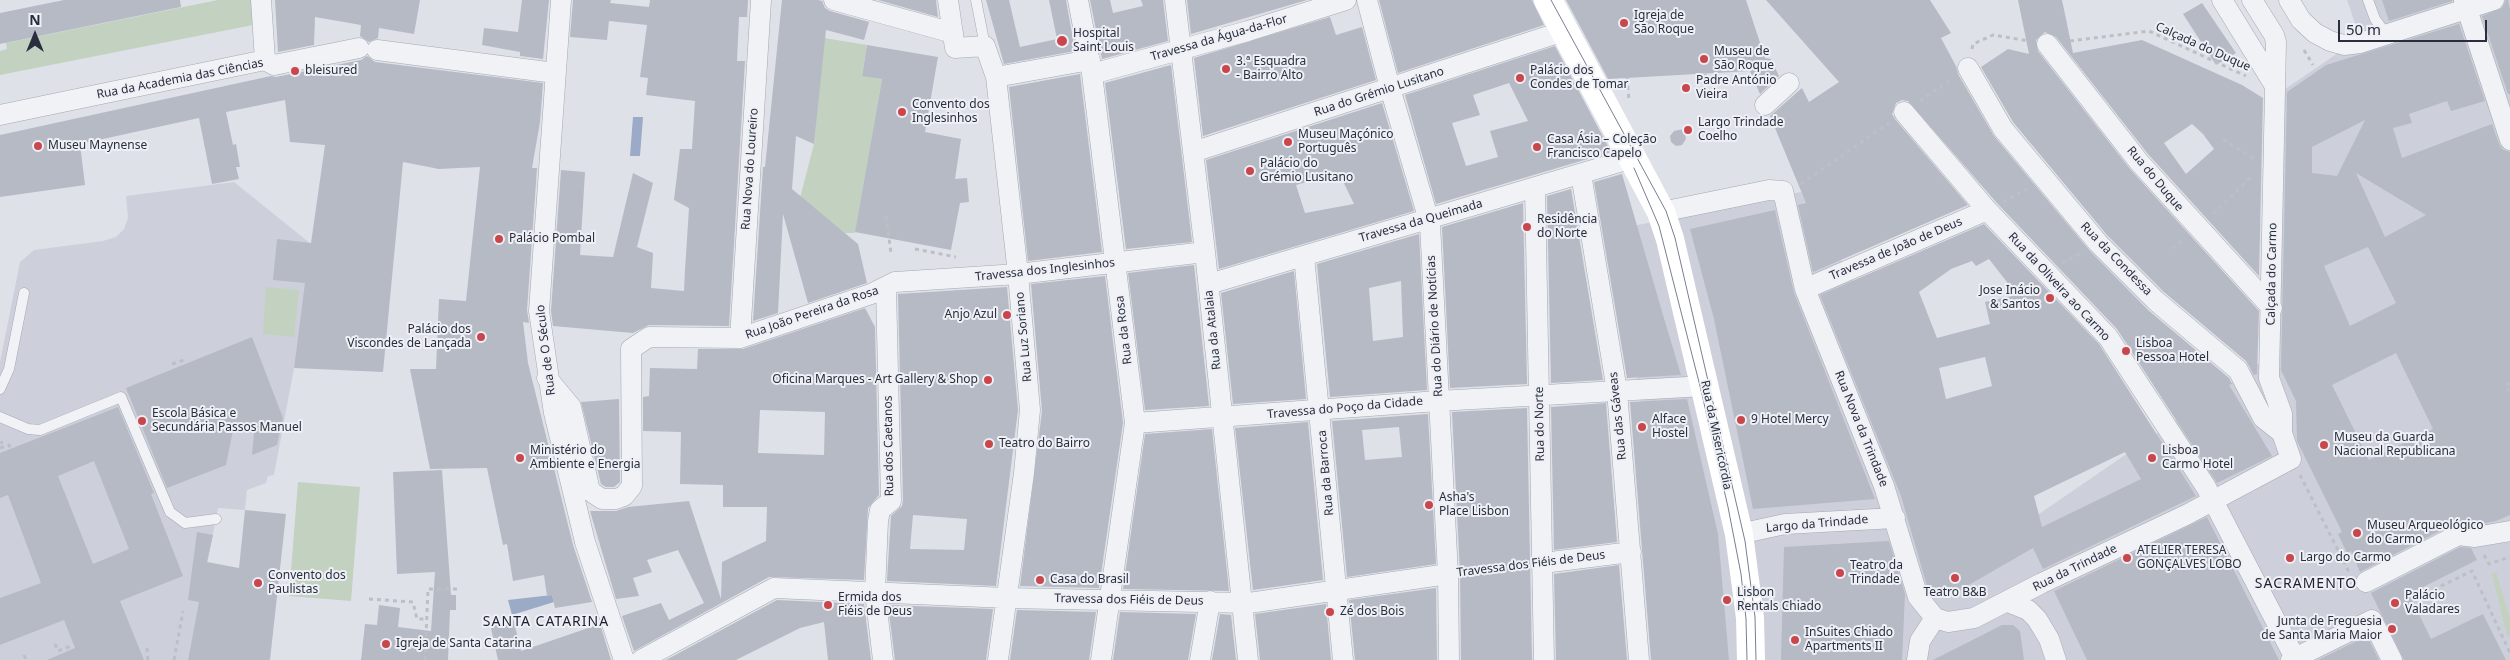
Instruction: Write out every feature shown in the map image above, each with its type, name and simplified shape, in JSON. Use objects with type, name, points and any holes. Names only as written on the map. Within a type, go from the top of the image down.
[{"type":"main road","points":[[1548,0],[1661,212]]},
{"type":"main road","name":"Rua da Misericórdia","points":[[1661,212],[1705,386],[1739,534],[1750,618],[1751,660]]},
{"type":"street","points":[[261,0],[265,60]]},
{"type":"street","name":"Rua de O Século","points":[[561,0],[539,311],[547,378],[585,542],[624,660]]},
{"type":"street","name":"Rua Nova do Loureiro","points":[[740,338],[761,0]]},
{"type":"street","points":[[834,0],[862,4],[954,40],[985,46]]},
{"type":"street","points":[[948,0],[954,40]]},
{"type":"street","name":"Rua da Rosa","points":[[1078,0],[1091,67],[1135,423],[1101,660]]},
{"type":"street","name":"Rua da Atalaia","points":[[1175,0],[1205,252],[1248,660]]},
{"type":"street","name":"Travessa da Água-da-Flor","points":[[996,77],[1091,67],[1180,50],[1346,0]]},
{"type":"street","name":"Rua do Diário de Notícias","points":[[1367,0],[1390,88],[1428,218],[1448,574],[1449,660]]},
{"type":"street","points":[[2222,0],[2275,89]]},
{"type":"street","name":"Calçada do Carmo","points":[[2252,0],[2275,39],[2270,378],[2282,414],[2282,433],[2291,459]]},
{"type":"street","points":[[2289,0],[2307,26],[2330,41],[2352,44],[2386,34],[2466,4],[2494,0]]},
{"type":"street","points":[[2466,4],[2510,140]]},
{"type":"street","name":"Rua do Grémio Lusitano","points":[[1193,152],[1564,31]]},
{"type":"street","name":"Rua do Duque","points":[[2046,44],[2139,162],[2272,308]]},
{"type":"street","name":"Rua Luz Soriano","points":[[985,46],[996,77],[1018,274],[1030,410],[1024,473],[998,660]]},
{"type":"street","name":"Rua da Academia das Ciências","points":[[0,115],[265,60],[274,65],[368,49],[555,73]]},
{"type":"street","name":"Rua da Condessa","points":[[1968,68],[2003,129],[2098,243],[2156,301],[2238,370],[2263,418],[2282,433]]},
{"type":"street","points":[[1765,105],[1789,82]]},
{"type":"street","name":"Rua da Oliveira ao Carmo","points":[[1904,112],[1987,210],[2108,337],[2213,500]]},
{"type":"street","name":"Travessa da Queimada","points":[[1208,284],[1633,158]]},
{"type":"street","name":"Rua das Gáveas","points":[[1581,174],[1617,391],[1639,660]]},
{"type":"street","name":"Rua do Norte","points":[[1535,187],[1544,660]]},
{"type":"street","points":[[1661,212],[1769,190],[1789,190]]},
{"type":"street","name":"Rua Nova da Trindade","points":[[1789,190],[1805,289],[1895,518],[1918,597],[1935,618]]},
{"type":"street","name":"Travessa de João de Deus","points":[[1805,289],[1987,210]]},
{"type":"street","name":"Travessa dos Inglesinhos","points":[[886,287],[895,282],[1018,274],[1205,252]]},
{"type":"street","name":"Rua da Barroca","points":[[1304,256],[1344,660]]},
{"type":"street","name":"Rua João Pereira da Rosa","points":[[547,378],[571,407],[590,491],[602,499],[616,499],[624,496],[632,486],[631,349],[649,337],[740,338],[886,287]]},
{"type":"street","name":"Rua dos Caetanos","points":[[883,660],[874,592],[880,510],[891,501],[886,287]]},
{"type":"street","name":"Travessa do Poço da Cidade","points":[[1135,423],[1438,401],[1705,386]]},
{"type":"street","points":[[2291,459],[2213,500],[2294,659],[2372,620],[2392,660]]},
{"type":"street","name":"Rua da Trindade","points":[[1935,618],[1948,622],[1974,618],[2213,500]]},
{"type":"street","name":"Largo da Trindade","points":[[1739,534],[1785,524],[1895,518]]},
{"type":"street","points":[[2359,580],[2458,535],[2475,537],[2510,531]]},
{"type":"street","name":"Travessa dos Fiéis de Deus","points":[[1542,563],[1631,552]]},
{"type":"street","name":"Travessa dos Fiéis de Deus","points":[[642,660],[774,588],[1007,598],[1242,602],[1337,591],[1448,574]]},
{"type":"street","points":[[1200,660],[1210,602]]},
{"type":"street","points":[[2008,602],[2028,610],[2038,619],[2049,639],[2056,660]]},
{"type":"street","points":[[1917,660],[1920,641],[1935,618]]},
{"type":"lane","points":[[976,0],[985,46]]},
{"type":"lane","points":[[2368,0],[2375,19],[2386,34]]},
{"type":"lane","points":[[0,389],[9,369],[24,293]]},
{"type":"lane","points":[[0,417],[28,429],[40,430],[122,397],[170,512],[185,523],[216,519]]},
{"type":"path","name":"Calçada do Duque","points":[[1973,44],[1993,35],[2046,44],[2149,31],[2275,89]]},
{"type":"path","points":[[1789,190],[1968,68]]},
{"type":"path","points":[[1705,74],[1709,94]]},
{"type":"path","points":[[1627,78],[1629,101]]},
{"type":"path","points":[[2224,139],[2257,162]]},
{"type":"path","points":[[2198,228],[2257,172]]},
{"type":"path","points":[[1987,210],[2045,180]]},
{"type":"path","points":[[886,216],[891,253]]},
{"type":"path","points":[[2046,272],[2098,243]]},
{"type":"path","points":[[172,364],[184,360]]},
{"type":"path","points":[[2510,383],[2506,385],[2510,393]]},
{"type":"path","points":[[0,448],[9,444],[11,449]]},
{"type":"path","points":[[2291,459],[2359,580]]},
{"type":"path","points":[[2497,561],[2510,557]]},
{"type":"path","name":"Travessa dos Fiéis de Deus","points":[[1448,574],[1542,563]]},
{"type":"path","points":[[2412,600],[2472,570],[2510,653]]},
{"type":"path","points":[[425,660],[425,619],[428,589],[457,589]]},
{"type":"path","points":[[369,598],[413,602],[417,619],[425,619]]},
{"type":"path","points":[[174,660],[184,611]]},
{"type":"path","points":[[55,644],[58,651],[71,646]]},
{"type":"path","points":[[147,648],[148,660]]},
{"type":"path","points":[[24,655],[26,660]]},
{"type":"shaded area","points":[[2347,0],[2510,0],[2510,660],[1677,660],[1672,595],[1613,230],[1801,192],[2004,538],[2262,361],[2269,100],[2360,38]]},
{"type":"shaded area","name":"Escola Básica e Secundária Passos Manuel","points":[[234,182],[311,244],[294,368],[274,475],[268,476],[266,483],[247,490],[245,510],[218,508],[188,660],[0,660],[0,362],[20,262],[34,250],[103,241],[116,237],[124,229],[128,218],[126,196]]},
{"type":"green space","points":[[218,0],[253,0],[253,25],[0,75],[0,51],[7,49],[6,43]]},
{"type":"green space","points":[[824,38],[867,45],[862,75],[882,79],[855,233],[845,233],[800,198],[814,144]]},
{"type":"green space","points":[[266,287],[299,290],[294,337],[263,334]]},
{"type":"green space","points":[[298,482],[360,487],[351,601],[289,596]]},
{"type":"green space","points":[[2496,572],[2510,618],[2510,635],[2507,636],[2492,574]]},
{"type":"water","points":[[633,117],[643,117],[640,156],[630,156]]},
{"type":"water","points":[[552,595],[554,602],[512,615],[508,600]]},
{"type":"building","points":[[64,0],[180,0],[181,7],[0,44],[0,13]]},
{"type":"building","points":[[275,0],[420,0],[414,34],[379,28],[378,38],[369,42],[360,36],[361,25],[315,17],[314,45],[278,52]]},
{"type":"building","points":[[522,0],[549,0],[543,59],[520,56],[520,52],[482,45],[484,28],[518,32]]},
{"type":"building","points":[[573,0],[611,0],[610,3],[649,7],[650,0],[748,0],[747,17],[739,17],[737,61],[745,61],[729,326],[649,325],[633,333],[553,326],[551,311],[561,170],[585,172],[580,255],[613,257],[633,173],[653,183],[637,247],[653,253],[651,288],[684,291],[689,208],[674,200],[680,149],[692,149],[695,101],[646,95],[648,78],[640,77],[647,25],[609,21],[607,40],[570,37]]},
{"type":"building","points":[[782,0],[822,1],[825,8],[830,11],[869,22],[864,40],[826,30],[814,144],[796,136],[792,189],[858,244],[867,283],[808,303],[783,214],[778,313],[753,321],[763,167],[765,167]]},
{"type":"building","points":[[878,0],[936,0],[938,17]]},
{"type":"building","name":"Hospital Saint Louis","points":[[986,0],[1009,0],[1020,47],[1057,39],[1049,0],[1066,0],[1075,51],[1004,64]]},
{"type":"building","points":[[1090,0],[1110,0],[1113,13],[1143,6],[1141,0],[1163,0],[1168,41],[1102,59]]},
{"type":"building","points":[[1187,0],[1307,0],[1191,34]]},
{"type":"building","points":[[1379,0],[1532,0],[1544,25],[1398,73]]},
{"type":"building","points":[[1566,0],[1746,0],[1765,58],[1771,59],[1779,76],[1760,94],[1750,71],[1608,79]]},
{"type":"building","points":[[1766,0],[1930,0],[1951,33],[1941,38],[1956,66],[1958,74],[1994,136],[2090,251],[2148,310],[2229,378],[2232,384],[2229,385],[2272,456],[2217,483],[2117,329],[1996,202],[1908,101],[1902,100],[1896,103],[1892,114],[1968,205],[1813,272],[1798,205],[1806,203],[1770,116],[1802,88],[1809,102],[1839,82]]},
{"type":"building","points":[[2018,0],[2062,0],[2073,53],[2142,40],[2242,85],[2263,98],[2259,276],[2148,154],[2056,37],[2045,32],[2036,40],[2038,51],[2130,169],[2259,311],[2257,374],[2254,375],[2246,361],[2164,292],[2107,235],[2013,122],[1981,67],[2008,49],[2029,54]],"holes":[[[2192,124],[2203,134],[2214,149],[2186,174],[2164,143]]]},
{"type":"building","points":[[2382,0],[2452,0],[2452,1],[2389,21]]},
{"type":"building","points":[[2506,0],[2508,0],[2510,10],[2510,94],[2508,94],[2482,16],[2502,8]]},
{"type":"building","points":[[2202,3],[2236,53],[2216,65],[2183,14]]},
{"type":"building","points":[[1330,17],[1336,35],[1362,27],[1376,80],[1203,136],[1194,58]]},
{"type":"building","points":[[2459,24],[2485,101],[2451,111],[2447,101],[2409,114],[2412,123],[2393,128],[2402,158],[2492,124],[2502,149],[2510,152],[2510,515],[2496,521],[2475,525],[2453,524],[2360,572],[2351,551],[2347,553],[2338,534],[2342,532],[2297,441],[2296,401],[2281,370],[2287,92],[2326,65]],"holes":[[[2365,120],[2337,176],[2312,173],[2312,147]],[[2356,173],[2426,215],[2385,237]],[[2368,247],[2396,303],[2350,326],[2324,266]],[[2396,353],[2433,429],[2369,460],[2332,385]]]},
{"type":"building","name":"Convento dos Inglesinhos","points":[[867,45],[938,57],[925,132],[961,139],[955,179],[967,178],[969,202],[960,203],[951,250],[855,232],[882,79],[862,76]]},
{"type":"building","points":[[1555,46],[1611,152],[1436,204],[1405,95]],"holes":[[[1509,83],[1528,121],[1490,131],[1498,157],[1466,166],[1452,123],[1480,115],[1473,95]]]},
{"type":"building","points":[[367,56],[375,62],[543,83],[540,122],[532,168],[537,168],[527,310],[529,323],[523,322],[528,363],[573,545],[592,602],[555,608],[552,595],[547,596],[544,575],[513,581],[507,544],[503,545],[487,468],[430,469],[410,369],[436,369],[439,299],[466,301],[480,167],[439,169],[403,162],[383,372],[294,368],[305,283],[273,280],[277,239],[311,243],[325,145],[290,142],[285,100],[226,112],[233,145],[236,144],[240,167],[236,167],[239,179],[212,184],[199,118],[80,144],[85,185],[0,197],[0,135],[271,76],[276,77],[361,60]]},
{"type":"building","points":[[1171,65],[1192,242],[1126,249],[1105,83]]},
{"type":"building","points":[[1080,74],[1102,252],[1028,261],[1009,87]]},
{"type":"building","points":[[1382,103],[1414,211],[1219,269],[1206,160]],"holes":[[[1339,173],[1354,204],[1305,213],[1296,185]]]},
{"type":"building","points":[[1684,129],[1686,139],[1682,145],[1676,146],[1671,142],[1670,136],[1674,131]]},
{"type":"building","points":[[1622,174],[1681,375],[1627,378],[1594,182]]},
{"type":"building","points":[[1571,189],[1603,380],[1551,383],[1547,196]]},
{"type":"building","points":[[1523,203],[1527,384],[1450,388],[1442,227]]},
{"type":"building","points":[[1775,210],[1794,293],[1875,499],[1753,509],[1714,319],[1690,229]]},
{"type":"building","points":[[1984,224],[2099,344],[2196,496],[2043,569],[2033,548],[1960,590],[1938,593],[1927,586],[1901,496],[1820,295]],"holes":[[[1989,259],[2017,295],[1985,302],[1990,324],[1937,338],[1919,292],[1951,269],[1972,261],[1976,266]],[[1985,357],[1992,386],[1946,399],[1939,368]],[[2125,452],[2141,479],[2042,527],[2034,496]]]},
{"type":"building","points":[[1419,234],[1427,390],[1330,397],[1317,264]],"holes":[[[1401,281],[1403,337],[1373,341],[1369,288]]]},
{"type":"building","points":[[1194,265],[1209,406],[1145,410],[1128,273]]},
{"type":"building","points":[[1294,271],[1306,399],[1233,404],[1221,293]]},
{"type":"building","points":[[1105,276],[1123,423],[1099,588],[1020,586],[1042,411],[1031,284]]},
{"type":"building","points":[[1007,287],[1018,410],[996,586],[887,581],[891,516],[902,506],[903,501],[898,294]],"holes":[[[913,515],[967,519],[964,550],[910,549]]]},
{"type":"building","points":[[865,308],[875,327],[879,495],[868,508],[864,580],[769,577],[634,651],[622,616],[661,603],[669,620],[704,603],[678,550],[647,560],[652,572],[633,578],[639,596],[616,599],[590,511],[616,511],[628,507],[689,501],[721,599],[722,562],[766,541],[767,507],[723,507],[723,485],[680,484],[681,432],[643,431],[643,397],[649,396],[650,368],[697,369],[698,349],[743,349]],"holes":[[[760,410],[825,412],[824,455],[758,453]]]},
{"type":"building","points":[[252,337],[283,418],[277,445],[252,455],[254,433],[233,430],[226,465],[167,488],[126,388]]},
{"type":"building","points":[[619,399],[620,482],[614,487],[606,487],[601,484],[581,402]]},
{"type":"building","points":[[1687,399],[1718,534],[1729,660],[1651,660],[1630,402]]},
{"type":"building","points":[[1606,403],[1617,542],[1554,550],[1551,407]]},
{"type":"building","points":[[118,407],[154,493],[151,494],[183,576],[120,601],[144,660],[47,660],[75,648],[64,620],[0,645],[0,598],[41,583],[8,495],[0,498],[0,453]],"holes":[[[94,461],[129,549],[93,564],[58,476]]]},
{"type":"building","points":[[1527,408],[1532,660],[1461,660],[1460,573],[1452,412]]},
{"type":"building","points":[[1428,414],[1436,564],[1347,577],[1332,421]],"holes":[[[1399,427],[1402,457],[1365,460],[1362,430]]]},
{"type":"building","points":[[1308,422],[1323,580],[1253,590],[1235,428]]},
{"type":"building","points":[[1212,429],[1229,591],[1123,589],[1145,434]]},
{"type":"building","points":[[442,470],[451,595],[456,595],[456,610],[450,610],[448,660],[361,660],[365,624],[377,625],[379,605],[400,608],[398,627],[431,631],[435,572],[397,574],[393,472]]},
{"type":"building","points":[[245,510],[286,514],[270,660],[188,660],[199,602],[188,600],[197,532],[213,535],[207,562],[239,568]]},
{"type":"building","points":[[2207,517],[2279,660],[2087,660],[2054,591]]},
{"type":"building","points":[[1889,541],[1905,594],[1902,660],[1781,660],[1784,547]]},
{"type":"building","name":"Palácio Valadares","points":[[2460,547],[2471,548],[2477,560],[2409,594],[2431,639],[2483,614],[2506,660],[2404,660],[2371,593]]},
{"type":"building","points":[[1619,565],[1627,660],[1556,660],[1554,574]]},
{"type":"building","points":[[1436,588],[1437,660],[1355,660],[1349,600]]},
{"type":"building","points":[[777,600],[864,604],[871,660],[828,660],[824,622],[800,628],[736,660],[666,660]]},
{"type":"building","points":[[1326,604],[1331,660],[1260,660],[1255,614]]},
{"type":"building","points":[[888,605],[993,609],[986,660],[895,660]]},
{"type":"building","points":[[1017,610],[1096,612],[1089,660],[1010,660]]},
{"type":"building","points":[[1120,612],[1196,614],[1188,660],[1113,660]]},
{"type":"building","points":[[1220,614],[1231,615],[1236,660],[1212,660]]},
{"type":"building","points":[[513,618],[521,651],[600,624],[611,660],[498,660],[490,624]]},
{"type":"building","points":[[2002,625],[2013,625],[2020,631],[2024,660],[1933,660]]},
{"type":"building","points":[[2367,636],[2379,660],[2318,660]]},
{"type":"tram line","points":[[1551,0],[1666,211],[1675,238],[1745,541],[1755,617],[1756,660]]},
{"type":"tram line","points":[[1634,168],[1659,226],[1700,386],[1728,507],[1741,574],[1746,619],[1747,660]]},
{"type":"place","name":"Igreja de São Roque","points":[[1624,23]]},
{"type":"place","name":"Hospital Saint Louis","points":[[1062,41]]},
{"type":"place","name":"Museu de São Roque","points":[[1704,59]]},
{"type":"place","name":"3.ª Esquadra - Bairro Alto","points":[[1226,69]]},
{"type":"place","name":"bleisured","points":[[295,71]]},
{"type":"place","name":"Palácio dos Condes de Tomar","points":[[1520,78]]},
{"type":"place","name":"Padre António Vieira","points":[[1686,88]]},
{"type":"place","name":"Convento dos Inglesinhos","points":[[902,112]]},
{"type":"place","name":"Largo Trindade Coelho","points":[[1688,130]]},
{"type":"place","name":"Museu Maçónico Português","points":[[1288,142]]},
{"type":"place","name":"Museu Maynense","points":[[38,146]]},
{"type":"place","name":"Casa Ásia – Coleção Francisco Capelo","points":[[1537,147]]},
{"type":"place","name":"Palácio do Grémio Lusitano","points":[[1250,171]]},
{"type":"place","name":"Residência do Norte","points":[[1527,227]]},
{"type":"place","name":"Palácio Pombal","points":[[499,239]]},
{"type":"place","name":"Jose Inácio & Santos","points":[[2050,298]]},
{"type":"place","name":"Anjo Azul","points":[[1007,315]]},
{"type":"place","name":"Palácio dos Viscondes de Lançada","points":[[481,337]]},
{"type":"place","name":"Lisboa Pessoa Hotel","points":[[2126,351]]},
{"type":"place","name":"Oficina Marques - Art Gallery & Shop","points":[[988,380]]},
{"type":"place","name":"9 Hotel Mercy","points":[[1741,420]]},
{"type":"place","name":"Escola Básica e Secundária Passos Manuel","points":[[142,421]]},
{"type":"place","name":"Alface Hostel","points":[[1642,427]]},
{"type":"place","name":"Teatro do Bairro","points":[[989,444]]},
{"type":"place","name":"Museu da Guarda Nacional Republicana","points":[[2324,445]]},
{"type":"place","name":"Ministério do Ambiente e Energia","points":[[520,458]]},
{"type":"place","name":"Lisboa Carmo Hotel","points":[[2152,458]]},
{"type":"place","name":"Asha's Place Lisbon","points":[[1429,505]]},
{"type":"place","name":"Museu Arqueológico do Carmo","points":[[2357,533]]},
{"type":"place","name":"ATELIER TERESA GONÇALVES LOBO","points":[[2127,558]]},
{"type":"place","name":"Largo do Carmo","points":[[2290,558]]},
{"type":"place","name":"Teatro da Trindade","points":[[1840,573]]},
{"type":"place","name":"Teatro B&B","points":[[1955,578]]},
{"type":"place","name":"Casa do Brasil","points":[[1040,580]]},
{"type":"place","name":"Convento dos Paulistas","points":[[258,583]]},
{"type":"place","name":"Lisbon Rentals Chiado","points":[[1727,600]]},
{"type":"place","name":"Palácio Valadares","points":[[2395,603]]},
{"type":"place","name":"Ermida dos Fiéis de Deus","points":[[828,605]]},
{"type":"place","name":"Zé dos Bois","points":[[1330,612]]},
{"type":"place","name":"Junta de Freguesia de Santa Maria Maior","points":[[2392,629]]},
{"type":"place","name":"InSuites Chiado Apartments II","points":[[1795,640]]},
{"type":"place","name":"Igreja de Santa Catarina","points":[[386,644]]},
{"type":"district","name":"SACRAMENTO","points":[[2306,584]]},
{"type":"district","name":"SANTA CATARINA","points":[[546,622]]}]
